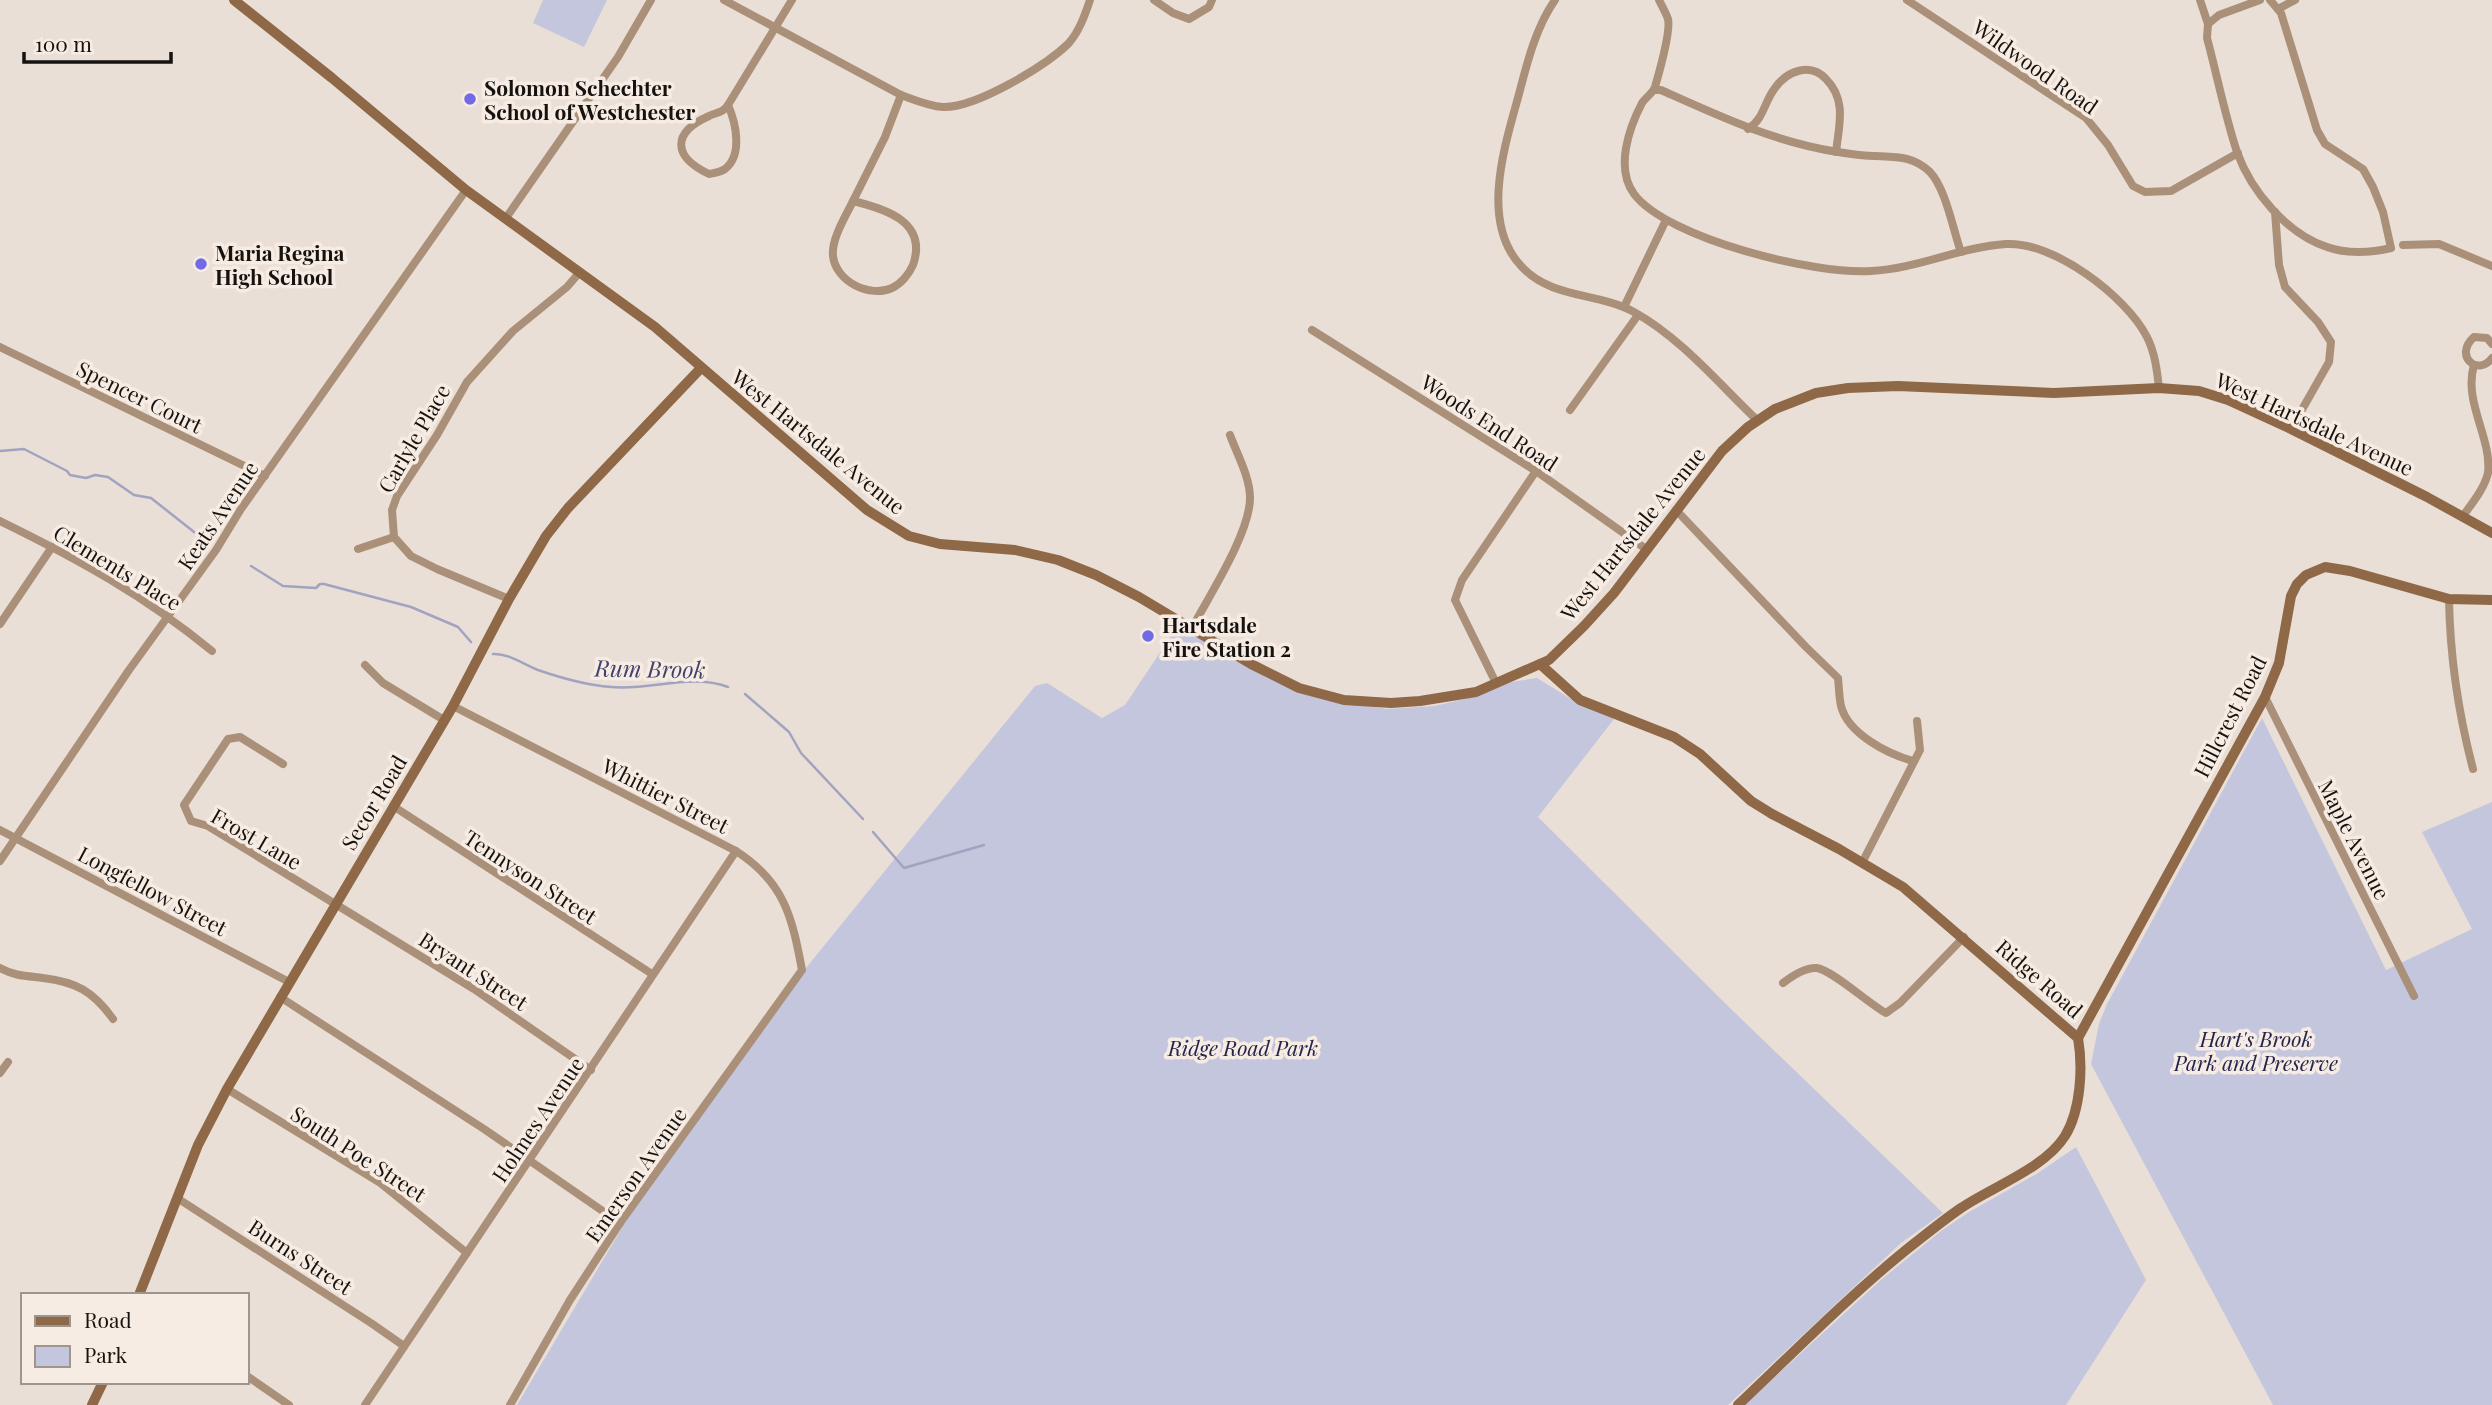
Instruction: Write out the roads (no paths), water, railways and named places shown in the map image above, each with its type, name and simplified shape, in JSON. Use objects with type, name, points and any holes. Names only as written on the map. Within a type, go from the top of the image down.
[{"type":"street","name":"West Hartsdale Avenue","points":[[234,0],[466,190],[655,327],[867,510],[898,530],[909,536],[940,544],[1015,550],[1058,560],[1096,575],[1139,597],[1280,679],[1305,690],[1344,700],[1391,703],[1476,692],[1540,664],[1556,654],[1614,593],[1722,451],[1775,409],[1816,393],[1848,388],[1898,386],[2054,393],[2159,388],[2199,391],[2228,400],[2291,429],[2492,533]]},
{"type":"street","points":[[506,218],[618,57],[651,0]]},
{"type":"street","points":[[724,0],[901,95],[924,104],[943,107],[962,105],[993,93],[1068,44],[1078,31],[1090,0]]},
{"type":"street","points":[[728,105],[734,117],[737,138],[733,159],[724,170],[709,174],[687,161],[681,153],[680,146],[685,134],[708,116],[724,111],[792,0]]},
{"type":"street","points":[[1154,0],[1173,13],[1189,19],[1209,7],[1212,0]]},
{"type":"street","points":[[1555,0],[1546,13],[1526,69],[1503,154],[1499,179],[1500,215],[1511,254],[1523,268],[1544,284],[1557,290],[1624,307],[1638,315],[1673,340],[1758,421]]},
{"type":"street","points":[[1659,0],[1669,21],[1654,90],[1646,97],[1632,123],[1626,173],[1634,193],[1644,205],[1666,220],[1727,245],[1810,267],[1846,271],[1875,271],[1926,262],[1961,252],[2008,244],[2023,245],[2078,267],[2127,307],[2152,350],[2159,388]]},
{"type":"street","name":"Wildwood Road","points":[[1908,0],[2086,118],[2108,145],[2133,186],[2145,192],[2171,191],[2238,153]]},
{"type":"street","points":[[2200,0],[2208,24],[2207,38],[2238,153],[2253,182],[2275,212],[2301,233],[2329,248],[2369,252],[2391,248],[2383,212],[2363,169],[2325,144],[2317,130],[2281,12],[2270,0]]},
{"type":"street","points":[[2208,24],[2219,15],[2260,0]]},
{"type":"street","points":[[2278,9],[2295,0]]},
{"type":"street","points":[[1748,129],[1761,117],[1774,89],[1794,72],[1808,69],[1825,77],[1839,97],[1841,110],[1836,152]]},
{"type":"street","points":[[1654,90],[1661,90],[1748,129],[1784,141],[1836,152],[1898,156],[1914,160],[1931,173],[1940,188],[1961,252]]},
{"type":"street","points":[[853,201],[879,207],[894,214],[907,225],[916,241],[917,252],[910,272],[892,288],[873,292],[858,288],[837,267],[833,257],[835,244],[853,201],[885,137],[901,95]]},
{"type":"street","name":"Keats Avenue","points":[[0,861],[168,615],[466,190]]},
{"type":"street","points":[[2275,212],[2279,265],[2285,286],[2331,342],[2329,362],[2291,429]]},
{"type":"street","points":[[1624,307],[1666,220]]},
{"type":"street","points":[[2403,245],[2439,244],[2492,266]]},
{"type":"street","name":"Carlyle Place","points":[[394,537],[392,510],[397,496],[437,435],[467,382],[513,331],[579,273]]},
{"type":"street","points":[[1570,410],[1638,315]]},
{"type":"street","name":"Woods End Road","points":[[1312,330],[1536,471],[1646,549]]},
{"type":"street","points":[[2492,344],[2487,338],[2474,337],[2466,344],[2465,354],[2474,365],[2482,366],[2492,358]]},
{"type":"street","name":"Spencer Court","points":[[0,347],[265,476]]},
{"type":"street","points":[[2463,516],[2479,494],[2489,470],[2472,396],[2474,365]]},
{"type":"street","name":"Secor Road","points":[[140,1293],[198,1145],[227,1089],[453,706],[509,598],[546,536],[568,508],[701,368]]},
{"type":"street","points":[[1192,628],[1232,552],[1250,500],[1249,486],[1230,435]]},
{"type":"street","points":[[1496,683],[1455,600],[1462,580],[1536,471]]},
{"type":"street","points":[[1676,510],[1838,678],[1841,708],[1859,734],[1892,755],[1913,761]]},
{"type":"street","name":"Clements Place","points":[[0,521],[76,558],[168,615],[212,651]]},
{"type":"street","points":[[358,548],[394,537],[403,549],[420,560],[509,598]]},
{"type":"street","points":[[0,624],[52,547]]},
{"type":"street","name":"Hillcrest Road","points":[[2078,1038],[2264,697],[2279,663],[2291,596],[2297,584],[2306,575],[2325,567],[2350,571],[2449,598],[2492,600]]},
{"type":"street","points":[[2449,598],[2450,643],[2459,716],[2473,769]]},
{"type":"street","name":"Ridge Road","points":[[1540,664],[1580,700],[1674,737],[1700,754],[1751,801],[1903,887],[2078,1038],[2080,1065],[2077,1098],[2070,1125],[2059,1144],[2038,1162],[1961,1209],[1905,1251],[1738,1405]]},
{"type":"street","points":[[365,666],[383,683],[444,720]]},
{"type":"street","name":"Maple Avenue","points":[[2264,697],[2414,996]]},
{"type":"street","name":"Whittier Street","points":[[453,706],[736,851],[757,865],[779,890],[796,940],[802,970]]},
{"type":"street","points":[[1863,863],[1920,750],[1917,721]]},
{"type":"street","name":"Frost Lane","points":[[283,764],[240,737],[228,739],[184,804],[191,821],[208,826],[334,904]]},
{"type":"street","name":"Tennyson Street","points":[[393,806],[652,974]]},
{"type":"street","name":"Longfellow Street","points":[[0,830],[289,982]]},
{"type":"street","name":"Holmes Avenue","points":[[365,1405],[736,851]]},
{"type":"street","name":"Bryant Street","points":[[334,904],[474,989],[591,1070]]},
{"type":"street","points":[[1783,983],[1793,975],[1818,968],[1828,972],[1871,1005],[1886,1013],[1900,1003],[1964,937]]},
{"type":"street","points":[[0,968],[15,976],[45,978],[82,988],[103,1005],[113,1019]]},
{"type":"street","name":"Emerson Avenue","points":[[510,1405],[570,1300],[620,1223],[802,970]]},
{"type":"street","points":[[280,997],[620,1223]]},
{"type":"street","points":[[0,1073],[8,1062]]},
{"type":"street","name":"South Poe Street","points":[[227,1089],[379,1182],[467,1253]]},
{"type":"street","name":"Burns Street","points":[[177,1198],[404,1346]]},
{"type":"street","points":[[248,1377],[289,1405]]},
{"type":"street","points":[[92,1405],[102,1384]]},
{"type":"waterway","name":"Rum Brook","points":[[0,451],[24,449],[70,475],[86,478],[95,475],[108,477],[134,495],[151,498],[208,543]]},
{"type":"waterway","name":"Rum Brook","points":[[251,566],[283,586],[316,588],[324,584],[411,607],[458,627],[471,642]]},
{"type":"waterway","name":"Rum Brook","points":[[493,654],[510,657],[556,676],[602,686],[626,688],[699,682],[728,687]]},
{"type":"waterway","name":"Rum Brook","points":[[745,694],[789,732],[801,753],[863,819]]},
{"type":"waterway","name":"Rum Brook","points":[[873,832],[904,868],[984,845]]},
{"type":"place","name":"Solomon Schechter School of Westchester","points":[[470,99]]},
{"type":"place","name":"Maria Regina High School","points":[[201,264]]},
{"type":"place","name":"Hartsdale Fire Station 2","points":[[1148,636]]},
{"type":"park label","name":"Ridge Road Park","points":[[1243,1047]]},
{"type":"park label","name":"Hart's Brook Park and Preserve","points":[[2256,1050]]}]
